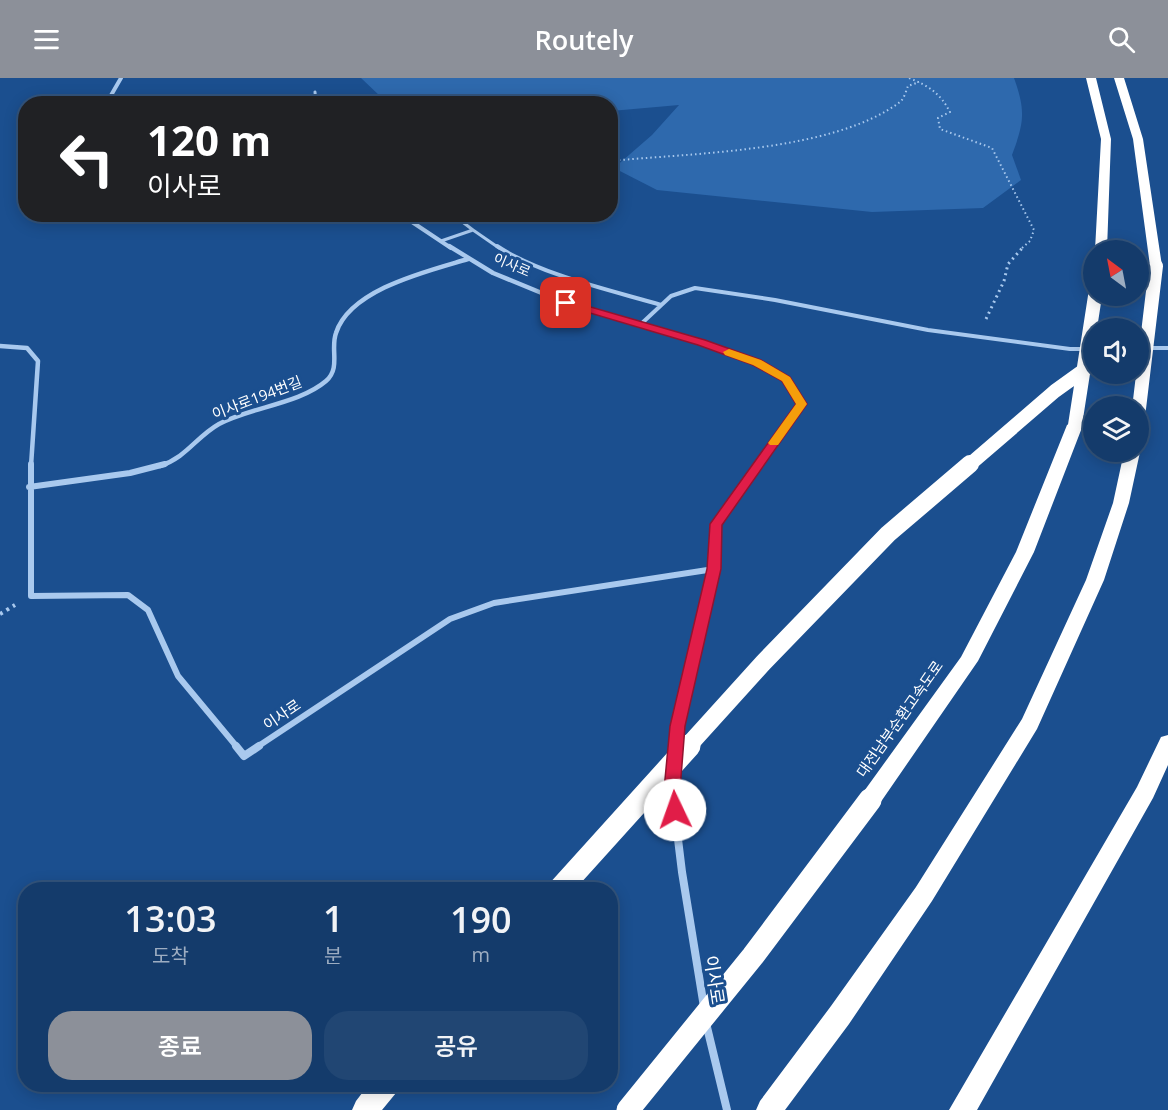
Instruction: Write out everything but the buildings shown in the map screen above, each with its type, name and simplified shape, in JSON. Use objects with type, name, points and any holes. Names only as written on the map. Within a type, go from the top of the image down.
[{"type":"highway","points":[[1091,78],[1106,139],[1101,240]]},
{"type":"highway","points":[[1119,78],[1138,139],[1156,266],[1141,396]]},
{"type":"highway","name":"대전남부순환고속도로","points":[[628,1110],[753,956],[870,800],[968,661],[1025,552],[1075,425],[1093,306]]},
{"type":"highway","points":[[1149,323],[1168,310]]},
{"type":"highway","points":[[566,882],[763,663],[888,534],[1055,391],[1083,371]]},
{"type":"highway","points":[[769,1110],[847,1005],[924,894],[1034,712],[1095,580],[1121,503],[1130,462]]},
{"type":"highway","points":[[962,1110],[1145,792],[1168,743]]},
{"type":"highway","points":[[365,1110],[380,1092]]},
{"type":"street","points":[[111,96],[121,78]]},
{"type":"street","name":"이사로","points":[[412,222],[468,260],[493,273],[566,303],[642,324],[757,362],[786,379],[802,404],[716,524],[714,569],[678,726],[672,790],[682,872],[709,1038],[728,1110]]},
{"type":"street","name":"이사로194번길","points":[[29,487],[147,470],[181,457],[201,436],[220,422],[312,389],[327,380],[334,370],[336,332],[346,316],[363,300],[386,287],[468,260]]},
{"type":"street","points":[[0,346],[27,348],[38,361],[29,487]]},
{"type":"street","name":"이사로","points":[[29,487],[31,596],[128,595],[148,610],[178,676],[244,756],[450,620],[494,603],[714,569]]},
{"type":"lane","points":[[315,92],[315,96]]},
{"type":"lane","points":[[462,222],[509,254],[575,280],[661,304]]},
{"type":"lane","points":[[441,241],[473,230]]},
{"type":"lane","points":[[642,324],[671,296],[695,288],[966,335],[1083,349]]},
{"type":"lane","points":[[1149,348],[1168,348]]},
{"type":"path","points":[[909,78],[937,90],[950,112],[939,118],[940,129],[992,148],[1034,230],[1030,242],[1017,252],[1008,264],[1004,281],[983,328],[966,335]]},
{"type":"path","points":[[618,160],[662,156],[695,156],[822,136],[871,118],[890,108],[902,101],[908,86],[919,82]]},
{"type":"shaded area","points":[[361,78],[1014,78],[1022,108],[1022,117],[1012,155],[1021,180],[983,208],[872,212],[657,190],[618,170],[618,165],[652,135],[679,105],[618,110],[618,96],[380,96]]},
{"type":"slow traffic","points":[[729,352],[757,362],[786,379],[802,404],[774,443]]},
{"type":"route","points":[[566,303],[633,321],[757,362],[786,379],[802,404],[716,524],[714,569],[678,726],[672,790],[675,810]]}]
